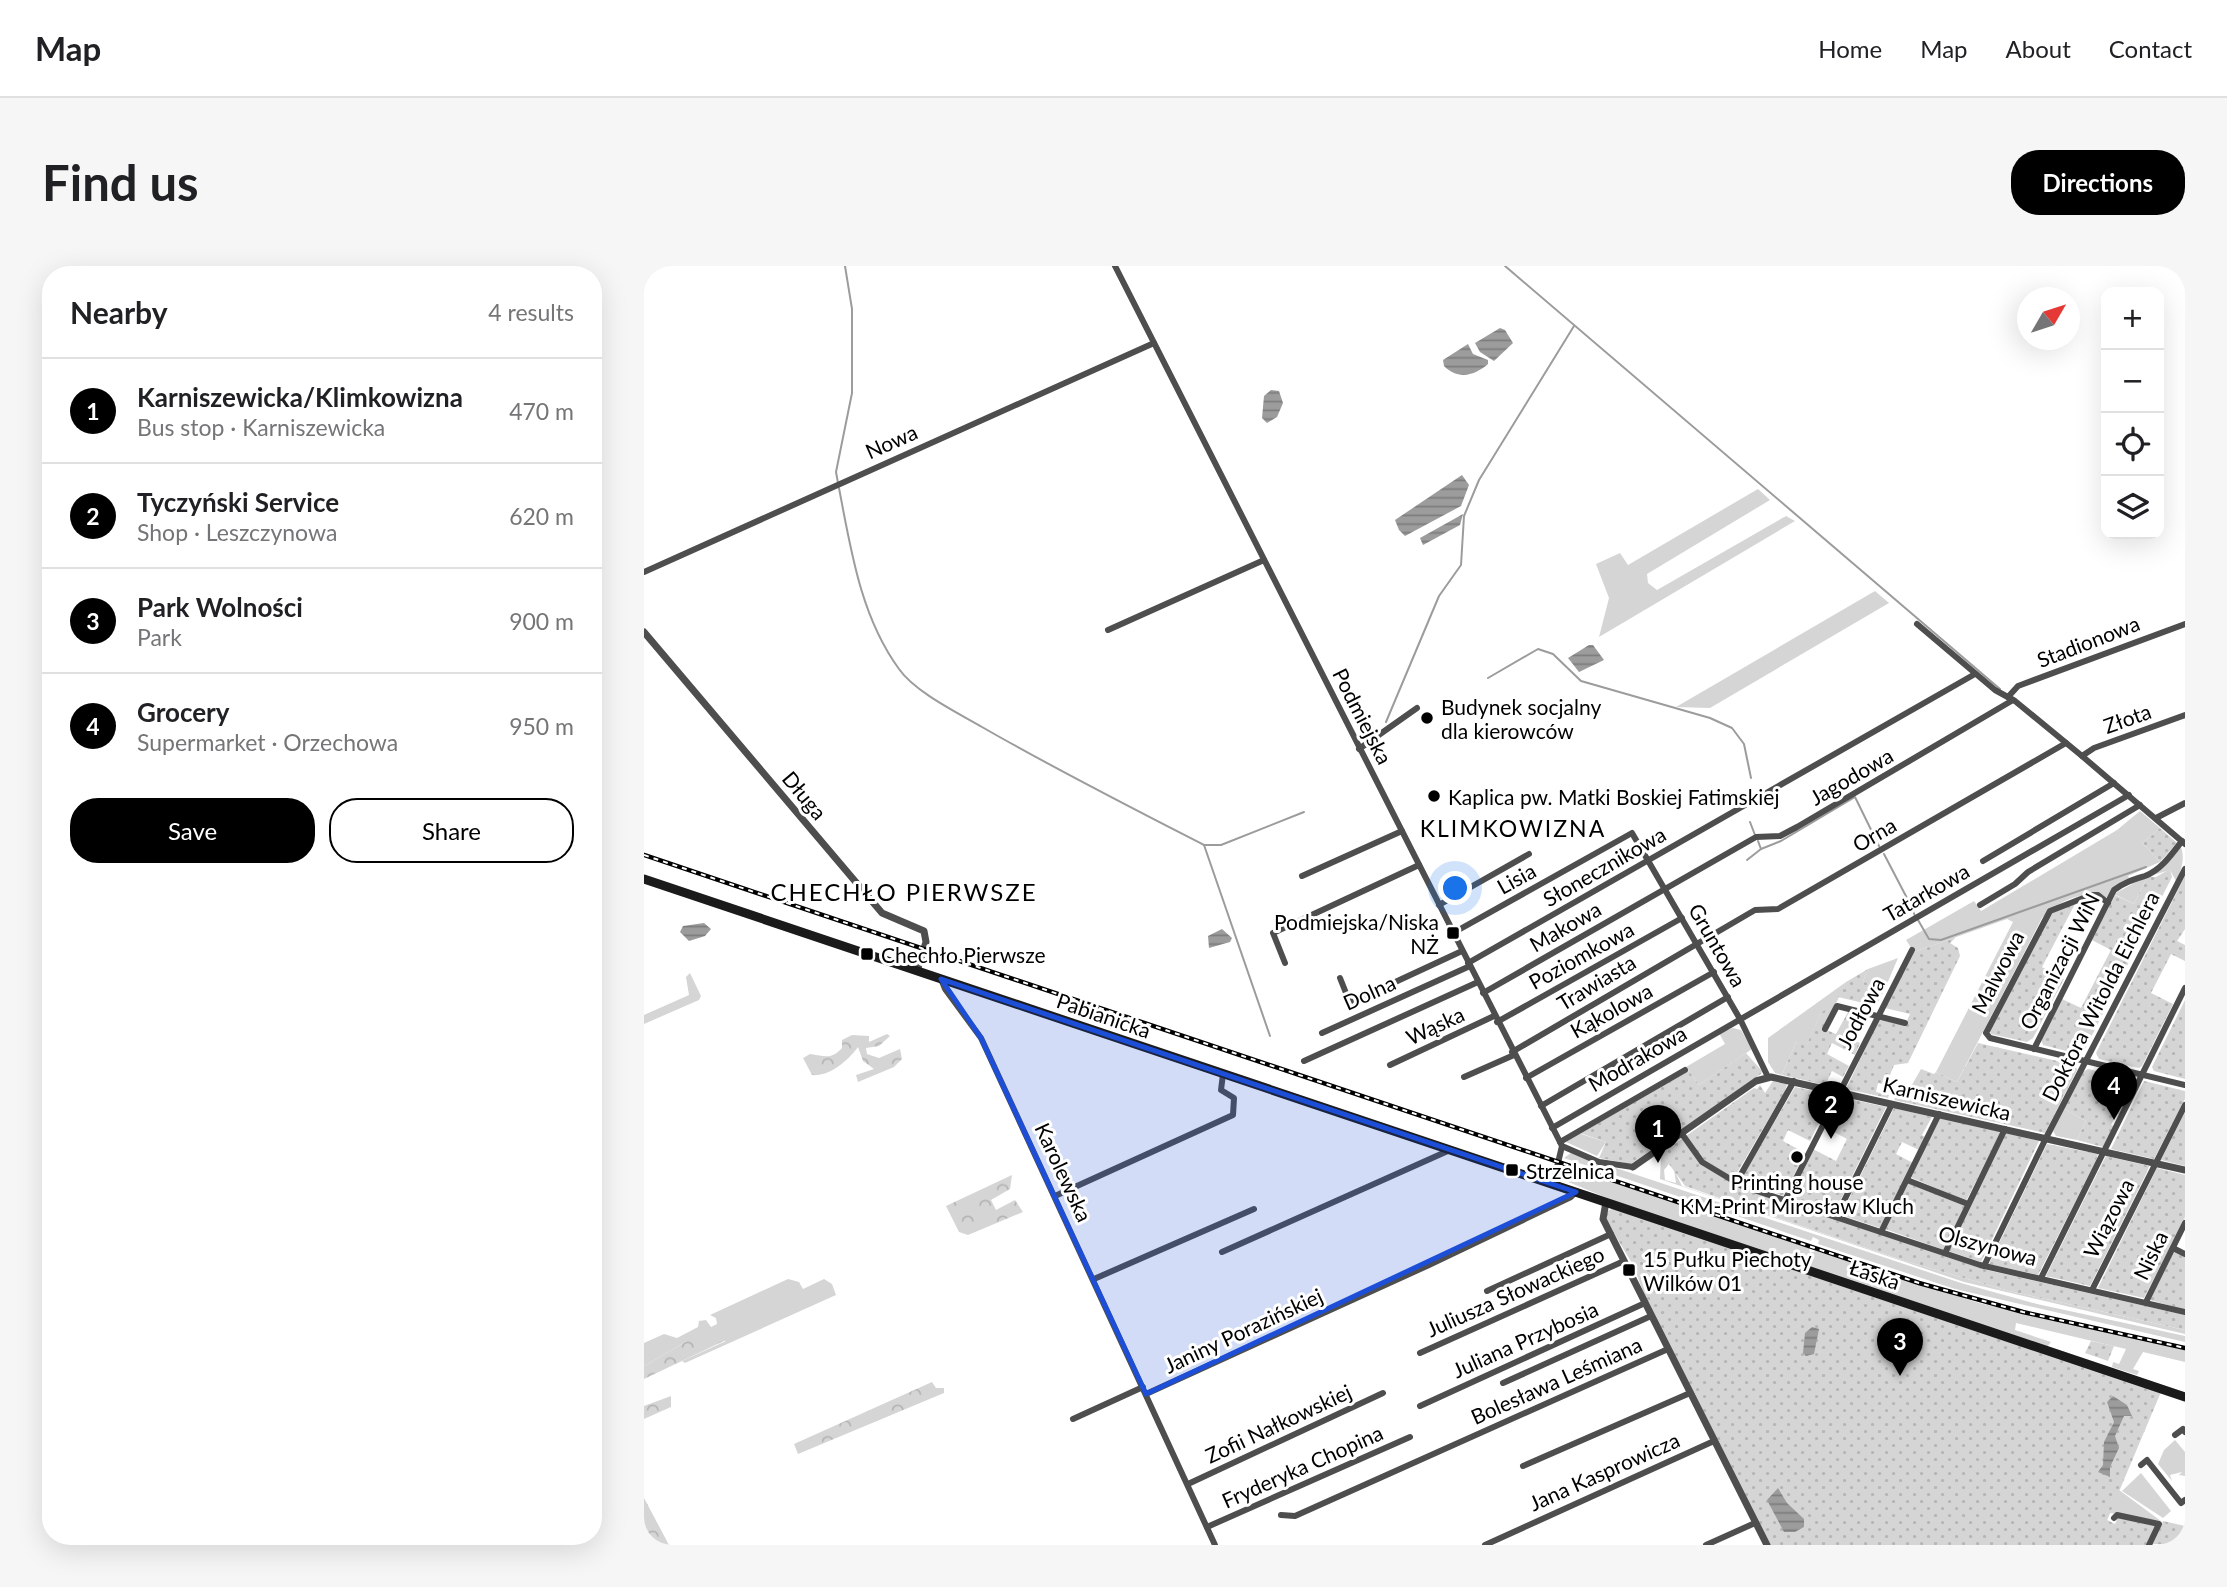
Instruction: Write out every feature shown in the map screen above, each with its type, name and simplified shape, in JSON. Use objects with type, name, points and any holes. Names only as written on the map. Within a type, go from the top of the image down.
[{"type":"main road","name":"Pabianicka","points":[[644,879],[1553,1184]]},
{"type":"main road","name":"Łaska","points":[[1553,1184],[2185,1397]]},
{"type":"street","name":"Podmiejska","points":[[1115,266],[1495,1019],[1561,1144]]},
{"type":"street","name":"Nowa","points":[[644,572],[1154,343]]},
{"type":"street","points":[[1108,630],[1264,560]]},
{"type":"street","points":[[1917,624],[1975,674],[2082,756],[2184,843]]},
{"type":"street","name":"Stadionowa","points":[[2010,699],[2018,686],[2185,624]]},
{"type":"street","name":"Długa","points":[[644,632],[882,913],[924,931],[926,942],[917,971]]},
{"type":"street","name":"Słonecznikowa","points":[[1469,965],[1975,674]]},
{"type":"street","name":"Jagodowa","points":[[1665,889],[1756,838],[1780,836],[1797,827],[2010,699]]},
{"type":"street","points":[[1359,749],[1417,708]]},
{"type":"street","name":"Złota","points":[[2082,756],[2094,748],[2185,715]]},
{"type":"street","name":"Orna","points":[[1697,943],[1755,910],[1778,909],[2066,743]]},
{"type":"street","points":[[1983,861],[2114,783]]},
{"type":"street","name":"Tatarkowa","points":[[1740,1018],[2129,795]]},
{"type":"street","points":[[2156,817],[2185,803]]},
{"type":"street","points":[[1980,905],[2015,884],[2028,872],[2140,805]]},
{"type":"street","points":[[1302,876],[1402,831]]},
{"type":"street","name":"Gruntowa","points":[[1632,833],[1740,1018],[1768,1077]]},
{"type":"street","name":"Lisia","points":[[1453,933],[1632,833]]},
{"type":"street","name":"Organizacji WiN","points":[[2034,1049],[2114,890],[2130,878],[2146,875],[2184,843]]},
{"type":"street","points":[[1439,905],[1529,854]]},
{"type":"street","points":[[1285,963],[1273,933],[1419,866]]},
{"type":"street","name":"Doktora Witolda Eichlera","points":[[1984,1266],[2046,1138],[2185,869]]},
{"type":"street","name":"Makowa","points":[[1483,993],[1665,889]]},
{"type":"street","name":"Malwowa","points":[[2108,903],[2098,895],[2078,898],[2050,911],[2038,929],[1986,1033],[1990,1038],[2185,1085]]},
{"type":"street","name":"Poziomkowa","points":[[1495,1019],[1682,918]]},
{"type":"street","name":"Trawiasta","points":[[1464,1077],[1513,1053],[1697,943]]},
{"type":"street","name":"Jodłowa","points":[[1785,1200],[1838,1091],[1912,950]]},
{"type":"street","points":[[1340,978],[1350,1003],[1462,951]]},
{"type":"street","name":"Dolna","points":[[1322,1033],[1469,965]]},
{"type":"street","name":"Kąkolowa","points":[[1526,1078],[1714,972]]},
{"type":"street","name":"Karolewska","points":[[941,979],[981,1038],[1215,1545]]},
{"type":"street","points":[[1304,1061],[1478,982]]},
{"type":"street","points":[[2041,1278],[2185,988]]},
{"type":"street","points":[[1541,1106],[1728,997]]},
{"type":"street","points":[[1825,1029],[1837,1006],[1905,1023]]},
{"type":"street","name":"Modrakowa","points":[[1552,1128],[1740,1018]]},
{"type":"street","name":"Wąska","points":[[1390,1065],[1495,1019]]},
{"type":"street","points":[[1553,1184],[1561,1144],[1685,1070]]},
{"type":"street","points":[[1055,1196],[1233,1115],[1234,1098],[1221,1090],[1219,1084],[1223,1074]]},
{"type":"street","points":[[1561,1144],[1599,1162],[1633,1167],[1753,1084],[1768,1077]]},
{"type":"street","name":"Karniszewicka","points":[[1768,1077],[2185,1170]]},
{"type":"street","points":[[1736,1183],[1794,1081]]},
{"type":"street","points":[[1836,1217],[1892,1104]]},
{"type":"street","name":"Wiązowa","points":[[2092,1290],[2185,1105]]},
{"type":"street","points":[[1881,1232],[1939,1114]]},
{"type":"street","points":[[1945,1253],[2005,1129]]},
{"type":"street","name":"Olszynowa","points":[[1682,1134],[1702,1162],[1736,1183],[1984,1266],[2185,1312]]},
{"type":"street","points":[[1222,1252],[1450,1150]]},
{"type":"street","points":[[1907,1180],[1968,1204]]},
{"type":"street","name":"Janiny Porazińskiej","points":[[1144,1390],[1356,1298],[1576,1192]]},
{"type":"street","points":[[1606,1202],[1602,1216],[1767,1545]]},
{"type":"street","points":[[1094,1279],[1254,1209]]},
{"type":"street","name":"Niska","points":[[2146,1302],[2185,1223]]},
{"type":"street","points":[[1487,1291],[1611,1234]]},
{"type":"street","points":[[2173,1248],[2185,1254]]},
{"type":"street","name":"Juliusza Słowackiego","points":[[1420,1353],[1624,1261]]},
{"type":"street","name":"Juliana Przybosia","points":[[1420,1406],[1645,1303]]},
{"type":"street","points":[[1503,1384],[1651,1316]]},
{"type":"street","name":"Bolesława Leśmiana","points":[[1281,1515],[1295,1517],[1668,1349]]},
{"type":"street","points":[[1073,1419],[1144,1390]]},
{"type":"street","name":"Zofii Nałkowskiej","points":[[1188,1484],[1383,1393]]},
{"type":"street","points":[[1523,1466],[1690,1393]]},
{"type":"street","points":[[2175,1435],[2183,1429],[2185,1432]]},
{"type":"street","name":"Fryderyka Chopina","points":[[1207,1527],[1410,1437]]},
{"type":"street","name":"Jana Kasprowicza","points":[[1485,1545],[1714,1441]]},
{"type":"street","points":[[2141,1465],[2147,1460],[2181,1503],[2185,1500]]},
{"type":"street","points":[[2113,1518],[2117,1515],[2159,1524],[2149,1545]]},
{"type":"street","points":[[1706,1545],[1755,1523]]},
{"type":"highlighted area","points":[[941,979],[1576,1192],[1146,1394],[981,1038]]},
{"type":"green space","points":[[1758,489],[1770,500],[1647,574],[1648,583],[1657,590],[1786,516],[1795,521],[1599,637],[1609,598],[1596,564],[1620,553],[1628,565]]},
{"type":"green space","points":[[1875,591],[1889,603],[1710,708],[1676,707]]},
{"type":"green space","points":[[2140,811],[2160,828],[2142,843],[2160,862],[2128,876],[2129,878],[2106,898],[2089,895],[2071,898],[2048,912],[2042,918],[1957,1082],[1936,1072],[2013,922],[2007,919],[1914,952],[1906,940],[1974,901],[1981,911],[2117,830]]},
{"type":"green space","points":[[2160,828],[2177,843],[2160,862],[2142,843]]},
{"type":"green space","points":[[2181,847],[2182,864],[2176,881],[2170,870],[2147,877],[2134,904],[2114,894],[2147,876]]},
{"type":"green space","points":[[2170,869],[2172,877],[2084,1051],[2078,1054],[2043,1045],[2041,1040],[2062,999],[2081,1008],[2111,950],[2092,940],[2115,895],[2134,904],[2147,877],[2156,877]]},
{"type":"green space","points":[[2185,876],[2185,929],[2177,941],[2185,945],[2185,961],[2171,954],[2151,993],[2173,1004],[2142,1066],[2139,1068],[2099,1059],[2096,1053]]},
{"type":"green space","points":[[2076,902],[2042,967],[2064,979],[2033,1038],[2027,1042],[1991,1034],[1989,1029],[2042,926],[2056,909]]},
{"type":"green space","points":[[1956,937],[1950,943],[1958,948],[1960,956],[1908,1063],[1894,1065],[1886,1085],[1878,1083],[1876,1092],[1889,1095],[1888,1098],[1846,1089],[1879,1020],[1905,1025],[1910,1014],[1885,1008],[1914,952]]},
{"type":"green space","points":[[1898,958],[1884,991],[1863,981],[1868,969]]},
{"type":"green space","points":[[1868,969],[1863,981],[1884,991],[1876,1006],[1838,997],[1846,982]]},
{"type":"green space","points":[[690,973],[701,996],[699,1000],[644,1024],[644,1015],[689,995],[686,977]]},
{"type":"green space","points":[[1846,982],[1832,1012],[1821,1013],[1806,1047],[1796,1042],[1782,1075],[1775,1073],[1768,1062],[1768,1038]]},
{"type":"green space","points":[[2185,1000],[2185,1079],[2154,1071],[2152,1067]]},
{"type":"green space","points":[[1826,1009],[1832,1012],[1824,1029],[1836,1034],[1848,1012],[1860,1015],[1849,1037],[1860,1043],[1855,1055],[1832,1043],[1827,1054],[1849,1066],[1843,1077],[1832,1071],[1825,1085],[1782,1075],[1796,1042],[1806,1046],[1821,1013]]},
{"type":"green space","points":[[1733,1028],[1741,1030],[1752,1049],[1699,1085],[1686,1067],[1725,1044],[1719,1033]]},
{"type":"green space","points":[[887,1034],[890,1036],[879,1046],[866,1048],[867,1054],[879,1058],[900,1049],[902,1059],[894,1067],[858,1082],[856,1075],[874,1069],[863,1061],[858,1047],[839,1066],[819,1075],[812,1075],[803,1058],[810,1054],[834,1054],[842,1048],[842,1040],[852,1035],[869,1036],[869,1042]]},
{"type":"green space","points":[[1978,1043],[2075,1065],[2077,1070],[2045,1133],[1894,1100],[1896,1096],[1905,1097],[1921,1069],[1934,1074],[1936,1072],[1957,1082]]},
{"type":"green space","points":[[1746,1053],[1762,1071],[1761,1074],[1631,1164],[1599,1158],[1606,1142],[1580,1133],[1689,1071],[1699,1085]]},
{"type":"green space","points":[[2088,1069],[2135,1080],[2120,1115],[2117,1114],[2111,1125],[2114,1126],[2103,1147],[2077,1140],[2086,1121],[2064,1109],[2083,1072]]},
{"type":"green space","points":[[1773,1081],[1787,1084],[1785,1091],[1734,1178],[1703,1159],[1686,1136],[1754,1088],[1757,1089],[1760,1085],[1765,1093]]},
{"type":"green space","points":[[2144,1081],[2185,1091],[2185,1099],[2154,1159],[2111,1149]]},
{"type":"green space","points":[[1795,1087],[1832,1095],[1810,1141],[1788,1130],[1783,1141],[1805,1153],[1783,1196],[1741,1179]]},
{"type":"green space","points":[[1840,1097],[1886,1107],[1834,1213],[1789,1198],[1813,1149],[1836,1161],[1847,1139],[1825,1127]]},
{"type":"green space","points":[[1894,1108],[1932,1117],[1922,1135],[1925,1137],[1919,1150],[1902,1142],[1896,1154],[1913,1163],[1880,1228],[1841,1215]]},
{"type":"green space","points":[[2064,1109],[2086,1121],[2077,1140],[2056,1136],[2053,1131]]},
{"type":"green space","points":[[2185,1112],[2185,1166],[2161,1160]]},
{"type":"green space","points":[[1940,1118],[2001,1132],[1966,1201],[1910,1177]]},
{"type":"green space","points":[[1578,1133],[1606,1142],[1597,1156],[1566,1142]]},
{"type":"green space","points":[[2005,1133],[2039,1141],[1981,1262],[1948,1251]]},
{"type":"green space","points":[[1682,1139],[1700,1164],[1737,1186],[1987,1270],[2185,1315],[2185,1330],[2009,1291],[1905,1261],[1685,1186],[1661,1153]]},
{"type":"green space","points":[[2047,1144],[2098,1154],[2038,1275],[1989,1264]]},
{"type":"green space","points":[[1571,1153],[1961,1283],[2037,1304],[2185,1336],[2185,1342],[1955,1289],[1818,1244],[1819,1240],[1813,1237],[1811,1241],[1564,1158]]},
{"type":"green space","points":[[1661,1153],[1669,1164],[1664,1170],[1665,1180],[1676,1183],[1674,1170],[1682,1186],[1905,1261],[2009,1291],[2185,1330],[2185,1334],[1964,1282],[1660,1179]]},
{"type":"green space","points":[[2106,1156],[2149,1166],[2090,1286],[2046,1276]]},
{"type":"green space","points":[[1562,1165],[1809,1248],[1810,1253],[1816,1251],[1979,1303],[2185,1350],[2185,1362],[2143,1352],[2133,1369],[2139,1371],[2137,1375],[2112,1367],[2113,1362],[2119,1364],[2126,1349],[2016,1323],[2015,1330],[2051,1342],[2047,1347],[1624,1205],[1566,1181],[1560,1175]]},
{"type":"green space","points":[[2157,1168],[2185,1175],[2185,1217],[2144,1298],[2098,1288]]},
{"type":"green space","points":[[1012,1175],[1010,1189],[991,1200],[996,1210],[1015,1200],[1023,1212],[968,1235],[959,1232],[946,1206]]},
{"type":"green space","points":[[1907,1183],[1965,1205],[1944,1250],[1885,1229]]},
{"type":"green space","points":[[1614,1208],[2161,1392],[2107,1520],[2115,1524],[2118,1517],[2155,1526],[2146,1545],[1769,1545],[1646,1299],[1633,1265],[1605,1218],[1607,1211]]},
{"type":"green space","points":[[2174,1252],[2185,1257],[2185,1310],[2150,1300]]},
{"type":"green space","points":[[788,1279],[799,1282],[803,1289],[824,1279],[832,1284],[836,1295],[685,1363],[682,1361],[726,1341],[687,1341],[644,1366],[644,1343],[664,1334],[677,1338],[698,1327],[699,1321],[706,1320],[711,1327],[717,1324],[716,1318],[710,1315]]},
{"type":"green space","points":[[723,1329],[726,1340],[644,1379],[644,1366],[687,1341]]},
{"type":"green space","points":[[2091,1341],[2114,1346],[2108,1361],[2085,1353]]},
{"type":"green space","points":[[932,1382],[936,1388],[944,1388],[944,1393],[798,1454],[794,1444]]},
{"type":"green space","points":[[671,1396],[671,1407],[644,1419],[644,1406]]},
{"type":"green space","points":[[2175,1440],[2185,1452],[2185,1476],[2179,1475],[2182,1472],[2170,1475],[2172,1481],[2158,1464],[2164,1450]]},
{"type":"green space","points":[[2141,1473],[2171,1511],[2163,1518],[2122,1491]]},
{"type":"green space","points":[[2119,1490],[2161,1521],[2110,1513],[2096,1545],[2067,1545]]},
{"type":"green space","points":[[644,1498],[669,1545],[644,1545]]},
{"type":"green space","points":[[2163,1521],[2185,1526],[2185,1545],[2153,1544]]},
{"type":"shaded area","points":[[1500,328],[1505,330],[1513,343],[1494,361],[1480,352],[1475,343]]},
{"type":"shaded area","points":[[1468,344],[1473,354],[1488,360],[1488,364],[1466,375],[1455,373],[1444,366],[1443,360]]},
{"type":"shaded area","points":[[1271,390],[1279,391],[1283,403],[1277,417],[1267,423],[1262,418],[1264,396]]},
{"type":"shaded area","points":[[1462,475],[1469,485],[1461,506],[1405,536],[1399,530],[1395,520]]},
{"type":"shaded area","points":[[1463,514],[1460,525],[1423,545],[1420,538]]},
{"type":"shaded area","points":[[1593,645],[1604,660],[1579,672],[1568,658]]},
{"type":"shaded area","points":[[704,923],[711,929],[705,936],[689,941],[680,932],[683,926]]},
{"type":"shaded area","points":[[1222,929],[1232,938],[1230,942],[1209,948],[1208,936]]},
{"type":"shaded area","points":[[1812,1327],[1819,1329],[1814,1354],[1806,1356],[1803,1353],[1805,1333]]},
{"type":"shaded area","points":[[2113,1396],[2127,1405],[2132,1416],[2124,1416],[2115,1436],[2119,1448],[2110,1467],[2110,1477],[2098,1472],[2103,1465],[2104,1442],[2114,1422],[2107,1402]]},
{"type":"shaded area","points":[[1778,1488],[1787,1503],[1804,1519],[1804,1527],[1795,1532],[1784,1532],[1767,1500]]},
{"type":"waterway","points":[[838,483],[836,472],[852,393],[852,309],[845,266]]},
{"type":"waterway","points":[[1505,266],[2000,689]]},
{"type":"waterway","points":[[1386,722],[1439,596],[1461,565],[1464,516],[1479,480],[1574,326]]},
{"type":"waterway","points":[[839,488],[853,559],[866,605],[886,649],[906,678],[937,701],[1009,743],[1204,845],[1270,1036]]},
{"type":"waterway","points":[[1488,678],[1538,649],[1553,654],[1581,681],[1710,718],[1732,728],[1744,744],[1751,778]]},
{"type":"waterway","points":[[1761,849],[1781,841],[1855,797],[1879,846]]},
{"type":"waterway","points":[[1204,845],[1221,845],[1304,812]]},
{"type":"waterway","points":[[1750,822],[1755,835]]},
{"type":"waterway","points":[[1747,860],[1761,849],[1758,841]]},
{"type":"waterway","points":[[1884,854],[1908,900]]},
{"type":"waterway","points":[[1918,920],[1929,939],[1941,940],[2146,867]]},
{"type":"waterway","points":[[1911,906],[1915,916]]},
{"type":"railway","points":[[644,855],[1919,1283],[2023,1312],[2185,1348]]},
{"type":"place","name":"Budynek socjalny dla kierowców","points":[[1427,718]]},
{"type":"place","name":"Kaplica pw. Matki Boskiej Fatimskiej","points":[[1434,796]]},
{"type":"place","name":"Podmiejska/Niska NŻ","points":[[1453,933]]},
{"type":"place","name":"Chechło Pierwsze","points":[[867,954]]},
{"type":"place","name":"Grocery","points":[[2114,1120]]},
{"type":"place","name":"Tyczyński Service","points":[[1831,1139]]},
{"type":"place","name":"Printing house KM-Print Mirosław Kluch","points":[[1797,1157]]},
{"type":"place","name":"Karniszewicka/Klimkowizna","points":[[1658,1163]]},
{"type":"place","name":"Strzelnica","points":[[1512,1170]]},
{"type":"place","name":"15 Pułku Piechoty Wilków 01","points":[[1629,1270]]},
{"type":"place","name":"Park Wolności","points":[[1900,1376]]},
{"type":"district","name":"KLIMKOWIZNA","points":[[1513,828]]},
{"type":"district","name":"CHECHŁO PIERWSZE","points":[[904,891]]}]
